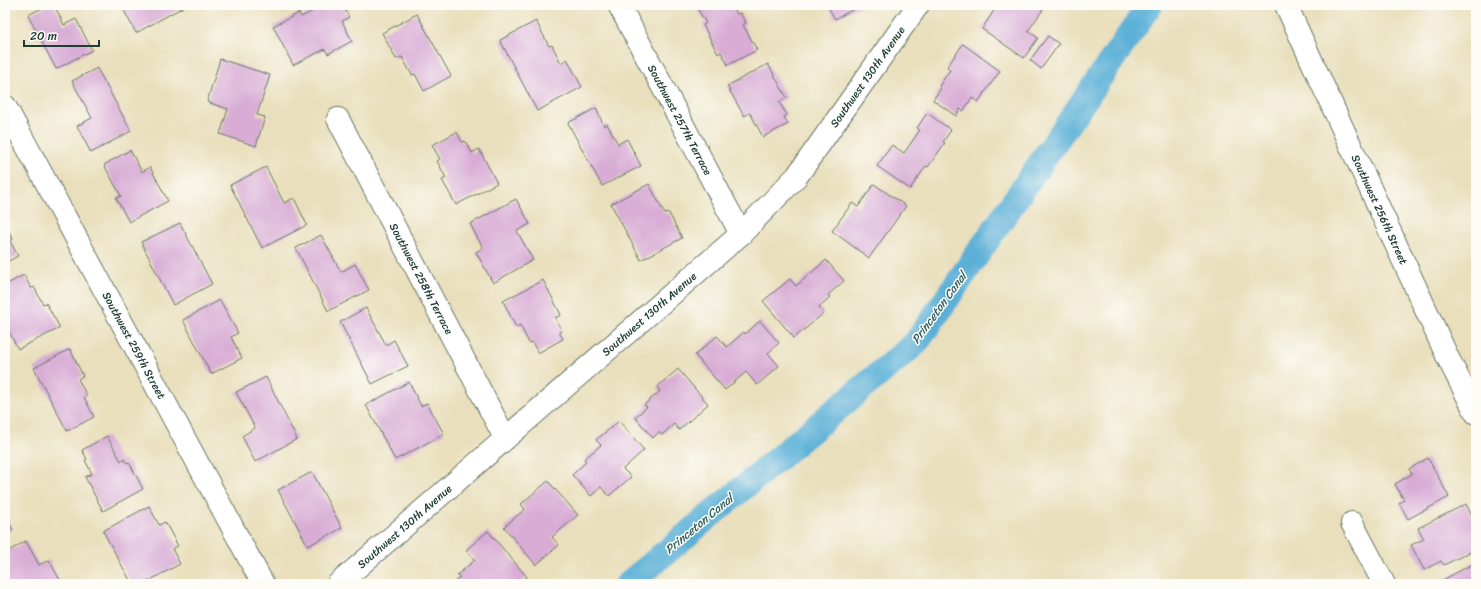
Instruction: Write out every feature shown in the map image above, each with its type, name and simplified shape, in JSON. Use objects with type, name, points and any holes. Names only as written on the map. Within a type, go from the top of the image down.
[{"type":"street","name":"Southwest 257th Terrace","points":[[619,5],[741,234]]},
{"type":"street","name":"Southwest 130th Avenue","points":[[338,584],[741,234],[797,176],[918,5]]},
{"type":"street","name":"Southwest 256th Street","points":[[1286,5],[1448,358],[1476,413]]},
{"type":"street","name":"Southwest 259th Street","points":[[5,106],[263,584]]},
{"type":"street","name":"Southwest 258th Terrace","points":[[338,119],[505,438]]},
{"type":"street","points":[[1352,523],[1384,584]]},
{"type":"building","points":[[48,5],[54,5],[64,25],[76,19],[92,50],[56,69],[28,15]]},
{"type":"building","points":[[121,5],[187,5],[136,33]]},
{"type":"building","points":[[325,5],[342,5],[349,17],[342,21],[352,41],[328,54],[325,49],[293,65],[273,26],[299,13],[301,17]]},
{"type":"building","points":[[702,5],[732,5],[737,14],[740,13],[746,23],[743,25],[757,50],[728,65],[721,52],[718,54],[703,25],[706,23],[697,8]]},
{"type":"building","points":[[827,5],[862,5],[835,19]]},
{"type":"building","points":[[996,5],[1046,5],[1028,31],[1038,38],[1024,58],[982,29],[997,6]]},
{"type":"building","points":[[417,14],[451,76],[424,91],[415,74],[412,75],[402,57],[396,59],[382,33]]},
{"type":"building","points":[[536,21],[549,46],[552,45],[561,63],[567,59],[582,87],[537,111],[500,40]]},
{"type":"building","points":[[1048,36],[1059,44],[1041,69],[1030,60]]},
{"type":"building","points":[[963,44],[1000,71],[978,102],[972,98],[963,111],[960,109],[956,116],[933,100],[941,88],[939,86],[950,70],[947,67]]},
{"type":"building","points":[[220,59],[270,75],[257,115],[265,117],[256,146],[220,134],[228,109],[207,102]]},
{"type":"building","points":[[768,64],[787,98],[779,102],[787,115],[784,117],[788,124],[763,137],[750,113],[744,116],[727,86]]},
{"type":"building","points":[[97,68],[131,131],[91,153],[77,126],[92,118],[72,81]]},
{"type":"building","points":[[596,108],[604,126],[607,124],[618,144],[627,139],[641,166],[602,186],[568,123]]},
{"type":"building","points":[[927,113],[951,130],[943,142],[945,143],[910,189],[877,166],[892,145],[904,153],[920,130],[917,128]]},
{"type":"building","points":[[457,132],[462,142],[465,141],[472,153],[479,149],[497,183],[456,205],[442,180],[446,178],[437,161],[440,159],[432,145]]},
{"type":"building","points":[[130,150],[142,172],[150,167],[168,201],[129,222],[116,198],[121,196],[104,165]]},
{"type":"building","points":[[266,167],[284,203],[294,198],[307,225],[262,248],[230,185]]},
{"type":"building","points":[[649,184],[665,214],[669,213],[682,238],[641,260],[611,204]]},
{"type":"building","points":[[874,184],[906,206],[869,258],[832,231],[852,203],[858,207]]},
{"type":"building","points":[[516,199],[530,224],[517,231],[533,260],[493,283],[476,252],[483,248],[470,224]]},
{"type":"building","points":[[180,223],[212,284],[173,305],[141,242]]},
{"type":"building","points":[[5,225],[13,239],[10,241],[18,256],[5,263]]},
{"type":"building","points":[[321,235],[341,272],[355,264],[369,290],[328,311],[296,248]]},
{"type":"building","points":[[826,260],[844,281],[828,295],[830,297],[819,307],[824,313],[794,338],[763,301],[790,279],[796,286]]},
{"type":"building","points":[[24,275],[31,288],[34,287],[43,304],[46,303],[60,328],[18,349],[5,324],[5,313],[7,312],[5,308],[5,285]]},
{"type":"building","points":[[543,280],[561,315],[555,318],[562,331],[559,332],[563,339],[538,353],[532,342],[529,343],[520,325],[516,327],[503,301]]},
{"type":"building","points":[[220,300],[238,333],[231,337],[242,358],[211,374],[183,320]]},
{"type":"building","points":[[366,308],[386,345],[394,340],[408,366],[372,384],[340,322]]},
{"type":"building","points":[[760,321],[779,343],[768,353],[779,366],[757,385],[746,372],[725,390],[695,355],[717,336],[727,347],[744,332],[745,334]]},
{"type":"building","points":[[70,349],[83,376],[78,379],[87,396],[84,397],[94,417],[67,431],[34,368]]},
{"type":"building","points":[[678,369],[708,404],[679,430],[674,424],[662,435],[659,432],[653,438],[635,417],[647,407],[644,405],[660,391],[657,387]]},
{"type":"building","points":[[266,377],[297,439],[255,462],[242,436],[255,428],[236,392]]},
{"type":"building","points":[[409,382],[421,406],[427,403],[444,434],[395,460],[366,405]]},
{"type":"building","points":[[619,421],[644,450],[623,469],[631,477],[609,496],[601,487],[591,496],[572,475],[586,462],[584,459],[601,445],[596,440]]},
{"type":"building","points":[[107,436],[121,461],[124,459],[127,463],[129,462],[143,489],[103,511],[85,477],[92,474],[82,450]]},
{"type":"building","points":[[1428,458],[1449,497],[1408,519],[1399,503],[1404,500],[1395,484],[1412,474],[1409,469]]},
{"type":"building","points":[[312,472],[342,528],[308,546],[278,490]]},
{"type":"building","points":[[548,481],[578,515],[552,537],[559,545],[536,565],[504,527],[525,509],[521,504]]},
{"type":"building","points":[[1466,504],[1476,524],[1476,549],[1444,565],[1441,561],[1424,570],[1411,545],[1424,539],[1418,528]]},
{"type":"building","points":[[149,506],[159,525],[165,522],[178,546],[172,549],[180,564],[143,584],[132,584],[103,531]]},
{"type":"building","points":[[5,515],[13,530],[5,534]]},
{"type":"building","points":[[488,531],[527,577],[518,584],[452,584],[460,577],[457,575],[475,560],[466,550]]},
{"type":"building","points":[[26,541],[39,565],[49,560],[62,584],[12,584],[11,582],[5,584],[5,553]]},
{"type":"building","points":[[1476,562],[1476,584],[1445,584],[1443,580]]},
{"type":"waterway","name":"Princeton Canal","points":[[628,584],[916,343],[1150,5]]}]
